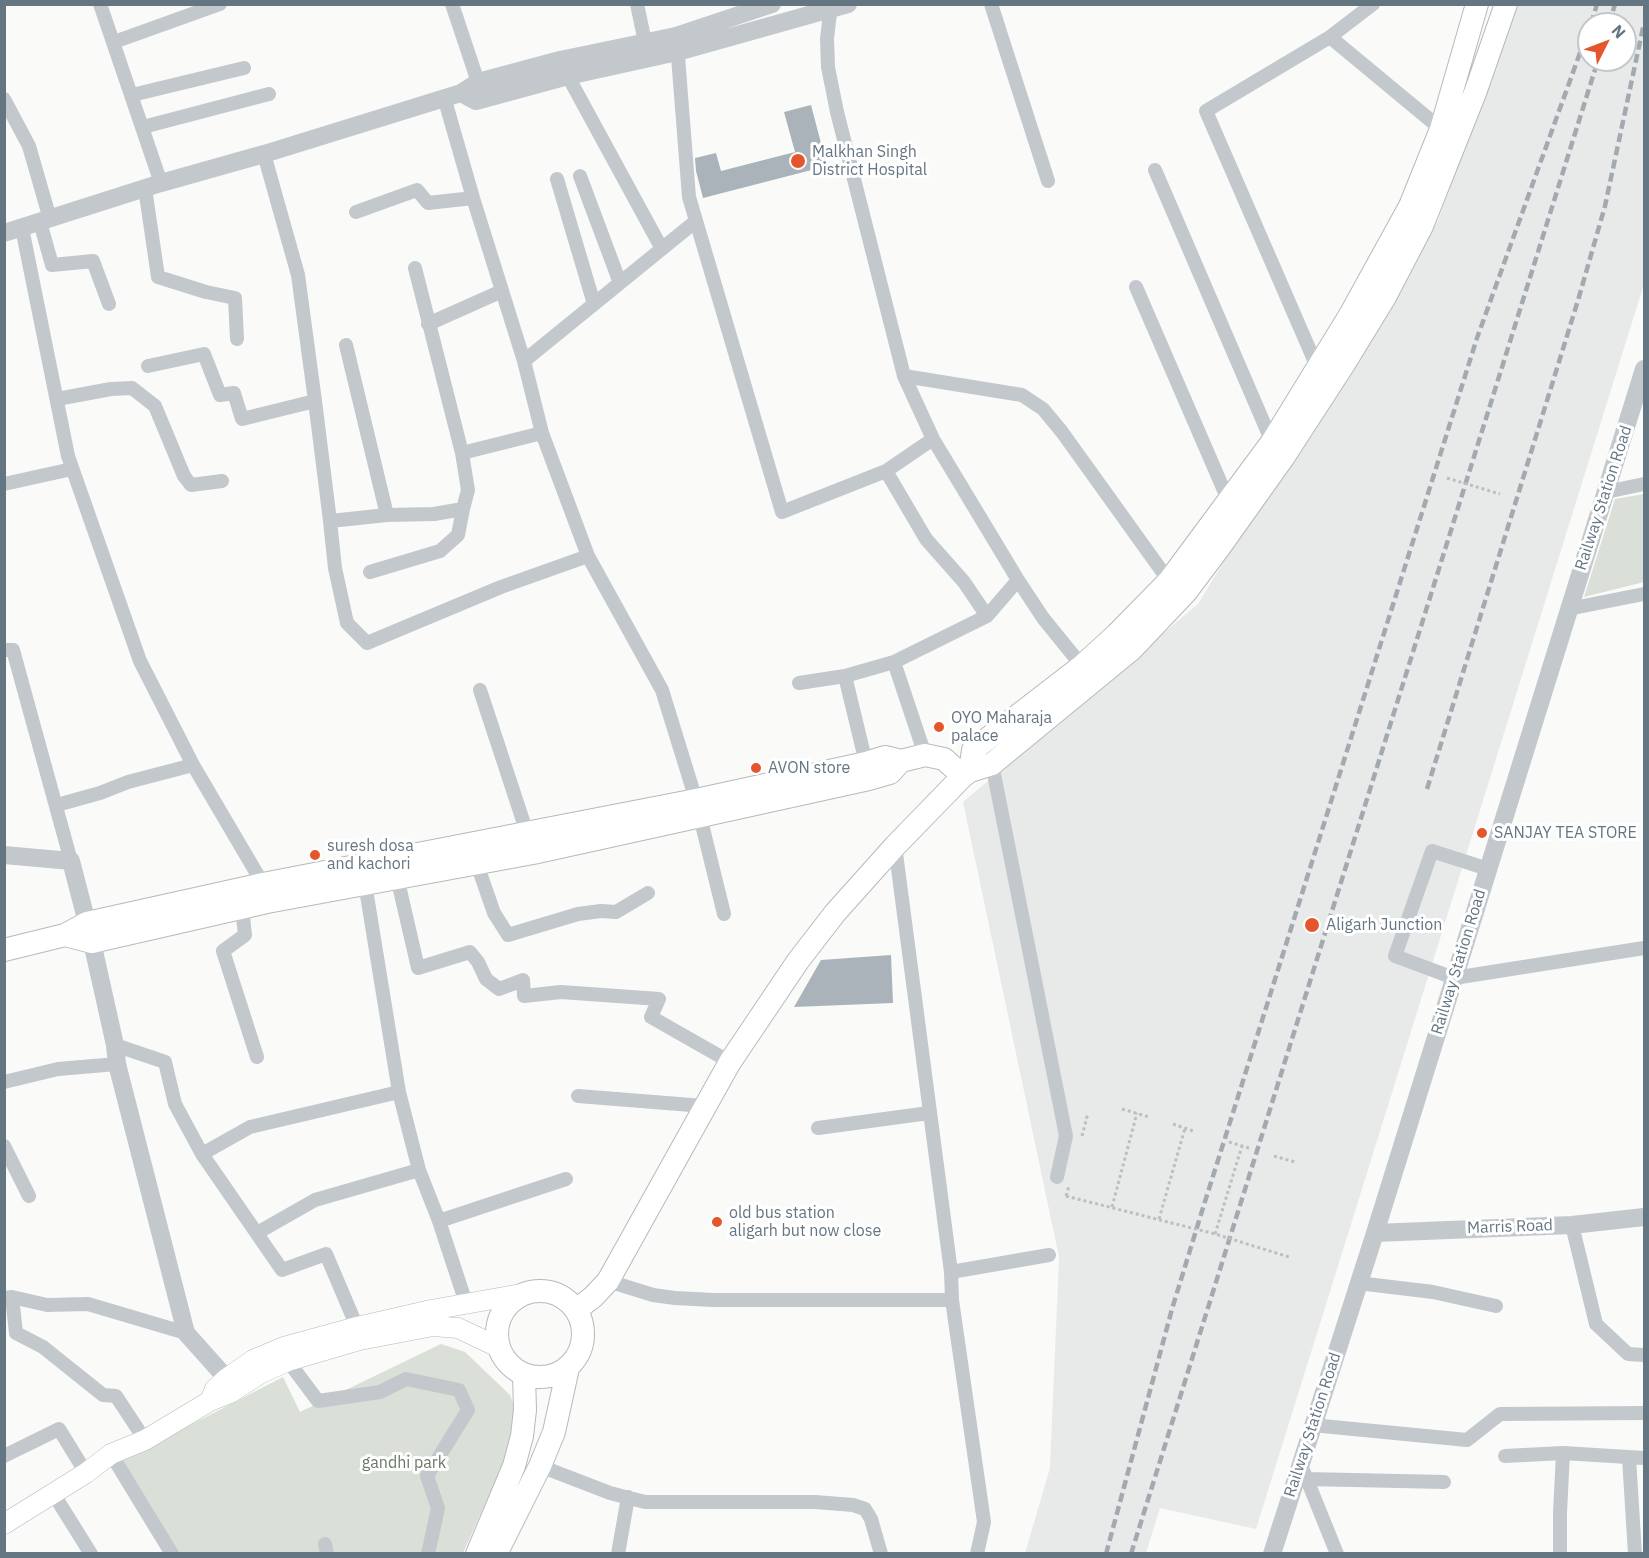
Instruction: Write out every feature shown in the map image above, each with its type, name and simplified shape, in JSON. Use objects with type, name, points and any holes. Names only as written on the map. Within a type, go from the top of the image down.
[{"type":"main road","points":[[576,1310],[608,1281],[730,1062],[798,961],[827,923],[895,846],[966,774],[992,764],[1132,649],[1186,592],[1283,458],[1359,320],[1410,206],[1441,129],[1477,4]]},
{"type":"main road","points":[[966,774],[973,750],[1082,666],[1169,581],[1272,442],[1318,369],[1359,320],[1422,226],[1475,93],[1506,4]]},
{"type":"main road","points":[[814,782],[885,757],[901,761],[925,755],[944,759],[966,774]]},
{"type":"main road","points":[[89,933],[265,893],[530,843],[814,782],[890,773],[901,761]]},
{"type":"main road","points":[[363,875],[397,877],[477,864],[530,843]]},
{"type":"main road","points":[[4,950],[65,935],[242,908],[265,893]]},
{"type":"main road","points":[[4,1524],[86,1473],[111,1454],[145,1440],[210,1401],[221,1398],[253,1360],[284,1347],[357,1327],[466,1303],[533,1291],[546,1291],[557,1294],[576,1310],[582,1321],[585,1339],[577,1357],[568,1368],[554,1432],[540,1466],[496,1554]]},
{"type":"main road","points":[[521,1294],[507,1306],[498,1322],[496,1334],[498,1347],[504,1358],[524,1375],[547,1377],[568,1368]]},
{"type":"main road","points":[[232,1384],[288,1361],[360,1340],[432,1326],[458,1328],[498,1347]]},
{"type":"main road","points":[[477,1554],[514,1466],[522,1436],[525,1410],[524,1375]]},
{"type":"street","points":[[100,4],[143,127],[153,186],[158,277],[206,292],[235,298],[237,339]]},
{"type":"street","points":[[114,42],[220,4]]},
{"type":"street","points":[[452,4],[478,82]]},
{"type":"street","points":[[637,4],[645,42]]},
{"type":"street","points":[[453,95],[476,101],[564,68],[645,42],[677,44],[772,4]]},
{"type":"street","points":[[4,233],[453,95],[478,82],[564,68],[848,4]]},
{"type":"street","points":[[991,4],[1048,181]]},
{"type":"street","points":[[1318,369],[1206,111],[1330,38],[1373,4]]},
{"type":"street","points":[[830,7],[827,39],[828,67],[837,112],[904,376],[933,439],[1018,580],[1043,618],[1082,666]]},
{"type":"street","points":[[1330,38],[1441,129]]},
{"type":"street","points":[[677,44],[689,197],[782,512],[886,471],[933,439]]},
{"type":"street","points":[[132,95],[244,68]]},
{"type":"street","points":[[564,68],[662,249]]},
{"type":"street","points":[[143,127],[269,94]]},
{"type":"street","points":[[453,95],[473,198],[524,361],[542,433],[588,556],[662,690],[698,808],[724,914]]},
{"type":"street","points":[[4,99],[29,146],[57,399],[72,469],[140,661],[193,765],[265,893]]},
{"type":"street","points":[[264,154],[298,275],[335,568],[347,623],[367,643],[501,586],[588,556]]},
{"type":"street","points":[[1155,170],[1272,442]]},
{"type":"street","points":[[580,176],[620,283]]},
{"type":"street","points":[[557,179],[594,304]]},
{"type":"street","points":[[356,212],[417,190],[428,203],[473,198]]},
{"type":"street","points":[[524,361],[696,221]]},
{"type":"street","points":[[37,223],[52,265],[93,261],[109,304]]},
{"type":"street","points":[[370,572],[440,551],[458,535],[468,490],[462,453],[415,268]]},
{"type":"street","points":[[1136,287],[1229,502]]},
{"type":"street","points":[[428,324],[502,291]]},
{"type":"street","points":[[346,345],[387,514]]},
{"type":"street","points":[[148,366],[204,354],[220,395],[234,393],[242,419],[315,401]]},
{"type":"street","name":"Railway Station Road","points":[[1272,1554],[1304,1471],[1312,1425],[1375,1233],[1644,369]]},
{"type":"street","points":[[904,376],[1022,395],[1043,409],[1169,581]]},
{"type":"street","points":[[57,399],[111,389],[132,388],[155,406],[184,476],[191,485],[222,481]]},
{"type":"street","points":[[462,453],[542,433]]},
{"type":"street","points":[[4,484],[72,469]]},
{"type":"street","points":[[886,471],[926,539],[964,582],[987,616]]},
{"type":"street","points":[[1605,492],[1644,484]]},
{"type":"street","points":[[330,522],[387,514],[434,514],[463,508]]},
{"type":"street","points":[[799,683],[845,676],[894,662],[987,616],[1018,580]]},
{"type":"street","points":[[1568,609],[1644,594]]},
{"type":"street","points":[[4,650],[13,650],[71,861],[115,1045],[117,1064],[186,1333],[232,1384]]},
{"type":"street","points":[[894,662],[925,755]]},
{"type":"street","points":[[845,676],[866,763]]},
{"type":"street","points":[[480,690],[530,843]]},
{"type":"street","points":[[992,764],[1066,1136],[1057,1177]]},
{"type":"street","points":[[64,803],[128,782],[193,765]]},
{"type":"street","points":[[895,846],[951,1272],[952,1300],[984,1522],[977,1554]]},
{"type":"street","points":[[1488,869],[1432,851],[1395,956],[1454,978],[1644,948]]},
{"type":"street","points":[[4,855],[71,861]]},
{"type":"street","points":[[477,864],[494,913],[508,935],[578,914],[616,912],[648,893]]},
{"type":"street","points":[[363,875],[399,1092],[419,1170],[439,1221],[466,1303]]},
{"type":"street","points":[[397,877],[418,968],[470,952],[486,979],[499,989],[523,980],[524,996],[561,992],[659,999],[651,1017],[730,1062]]},
{"type":"street","points":[[242,908],[245,935],[223,951],[257,1057]]},
{"type":"street","points":[[115,1045],[165,1062],[175,1104],[202,1154],[282,1270],[326,1254],[357,1327]]},
{"type":"street","points":[[4,1082],[58,1070],[117,1064]]},
{"type":"street","points":[[202,1154],[250,1127],[399,1092]]},
{"type":"street","points":[[578,1096],[704,1106]]},
{"type":"street","points":[[818,1128],[929,1113]]},
{"type":"street","points":[[4,1146],[29,1196]]},
{"type":"street","points":[[257,1233],[315,1200],[419,1170]]},
{"type":"street","points":[[439,1221],[566,1179]]},
{"type":"street","name":"Marris Road","points":[[1375,1233],[1572,1225],[1644,1217]]},
{"type":"street","points":[[1572,1225],[1596,1324],[1628,1354],[1644,1355]]},
{"type":"street","points":[[951,1272],[1049,1255]]},
{"type":"street","points":[[608,1281],[653,1296],[694,1299],[952,1300]]},
{"type":"street","points":[[1358,1283],[1433,1292],[1496,1306]]},
{"type":"street","points":[[145,1440],[116,1396],[103,1395],[43,1347],[16,1333],[8,1297],[47,1305],[88,1304],[186,1333]]},
{"type":"street","points":[[288,1361],[318,1401],[380,1392],[406,1379],[459,1390],[468,1410],[427,1476],[438,1508],[428,1554]]},
{"type":"street","points":[[1312,1425],[1467,1440],[1500,1414],[1644,1413]]},
{"type":"street","points":[[4,1456],[59,1429],[86,1473]]},
{"type":"street","points":[[1560,1554],[1563,1453]]},
{"type":"street","points":[[1505,1456],[1563,1453],[1644,1458]]},
{"type":"street","points":[[111,1454],[172,1554]]},
{"type":"street","points":[[1629,1458],[1635,1554]]},
{"type":"street","points":[[540,1466],[610,1493],[645,1502],[815,1502],[854,1505],[865,1509],[871,1519],[881,1554]]},
{"type":"street","points":[[1336,1554],[1304,1471],[1444,1482]]},
{"type":"street","points":[[53,1493],[91,1554]]},
{"type":"street","points":[[618,1554],[628,1497]]},
{"type":"path","points":[[1447,478],[1500,494]]},
{"type":"path","points":[[1122,1109],[1149,1117]]},
{"type":"path","points":[[1081,1140],[1088,1113]]},
{"type":"path","points":[[1112,1207],[1137,1113]]},
{"type":"path","points":[[1173,1124],[1193,1131]]},
{"type":"path","points":[[1159,1219],[1185,1128]]},
{"type":"path","points":[[1229,1142],[1252,1149]]},
{"type":"path","points":[[1215,1234],[1242,1146]]},
{"type":"path","points":[[1274,1155],[1295,1162]]},
{"type":"path","points":[[1066,1196],[1215,1234],[1289,1257]]},
{"type":"shaded area","points":[[1513,5],[1644,5],[1644,284],[1256,1529],[1160,1508],[1146,1553],[1025,1553],[1050,1468],[1059,1257],[963,802],[1198,604],[1296,443],[1438,221]]},
{"type":"green space","points":[[1644,494],[1644,582],[1584,597],[1615,499]]},
{"type":"green space","name":"gandhi park","points":[[441,1344],[465,1352],[510,1395],[521,1424],[463,1553],[179,1553],[121,1461],[283,1377],[300,1412]]},
{"type":"building","points":[[811,105],[827,166],[703,198],[695,158],[716,153],[721,171],[795,152],[784,112]]},
{"type":"building","points":[[891,955],[893,1003],[794,1007],[821,960]]},
{"type":"railway","points":[[1595,12],[1597,4]]},
{"type":"railway","points":[[1613,12],[1615,4]]},
{"type":"railway","points":[[1427,789],[1605,206],[1644,23]]},
{"type":"railway","points":[[1106,1554],[1172,1309],[1477,338],[1577,61]]},
{"type":"railway","points":[[1131,1554],[1594,72]]},
{"type":"place","name":"Malkhan Singh District Hospital","points":[[798,161]]},
{"type":"place","name":"OYO Maharaja palace","points":[[939,727]]},
{"type":"place","name":"AVON store","points":[[756,768]]},
{"type":"place","name":"SANJAY TEA STORE","points":[[1482,833]]},
{"type":"place","name":"suresh dosa and kachori","points":[[315,855]]},
{"type":"place","name":"Aligarh Junction","points":[[1312,925]]},
{"type":"place","name":"old bus station aligarh but now close","points":[[717,1222]]}]
